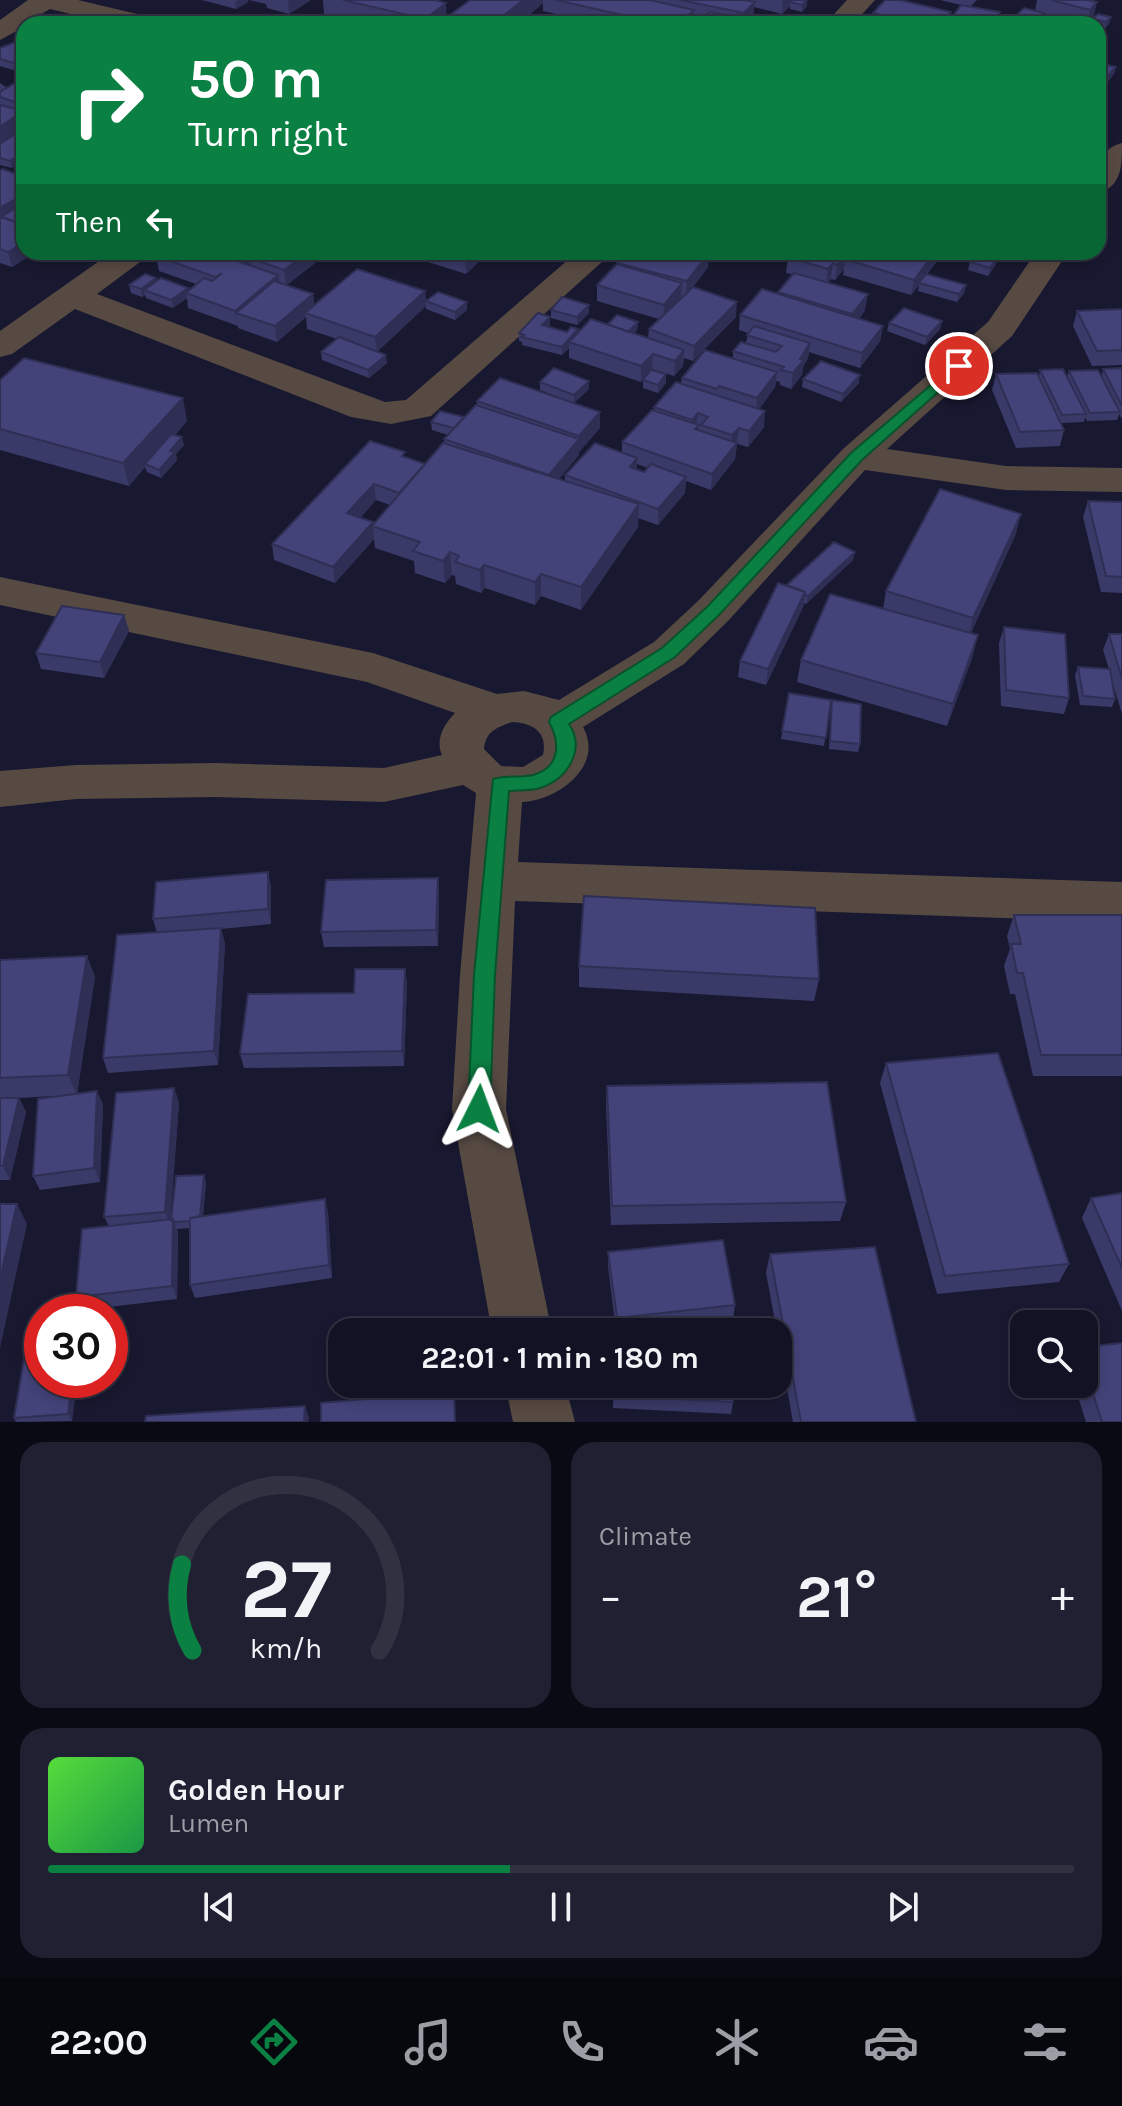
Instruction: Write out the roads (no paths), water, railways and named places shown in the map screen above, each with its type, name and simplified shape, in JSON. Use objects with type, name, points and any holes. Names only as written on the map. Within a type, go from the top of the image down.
[{"type":"street","points":[[22,16],[45,0],[112,16]]},
{"type":"street","points":[[846,16],[862,0]]},
{"type":"street","points":[[0,347],[121,260]]},
{"type":"street","points":[[70,295],[364,409],[395,414],[418,408],[588,260]]},
{"type":"street","points":[[558,722],[669,653],[713,611],[856,457],[1000,329],[1047,260]]},
{"type":"street","points":[[856,457],[1006,478],[1122,480]]},
{"type":"street","points":[[0,591],[373,668],[492,709]]},
{"type":"street","points":[[0,789],[76,782],[216,780],[384,785],[484,776],[528,783],[553,773],[563,761],[568,748],[566,734],[558,722],[545,712],[528,706],[492,709],[477,717],[461,741],[462,754],[484,776],[492,881],[479,1109],[519,1318]]},
{"type":"street","points":[[492,881],[1122,902]]},
{"type":"street","points":[[538,1398],[544,1422]]}]
